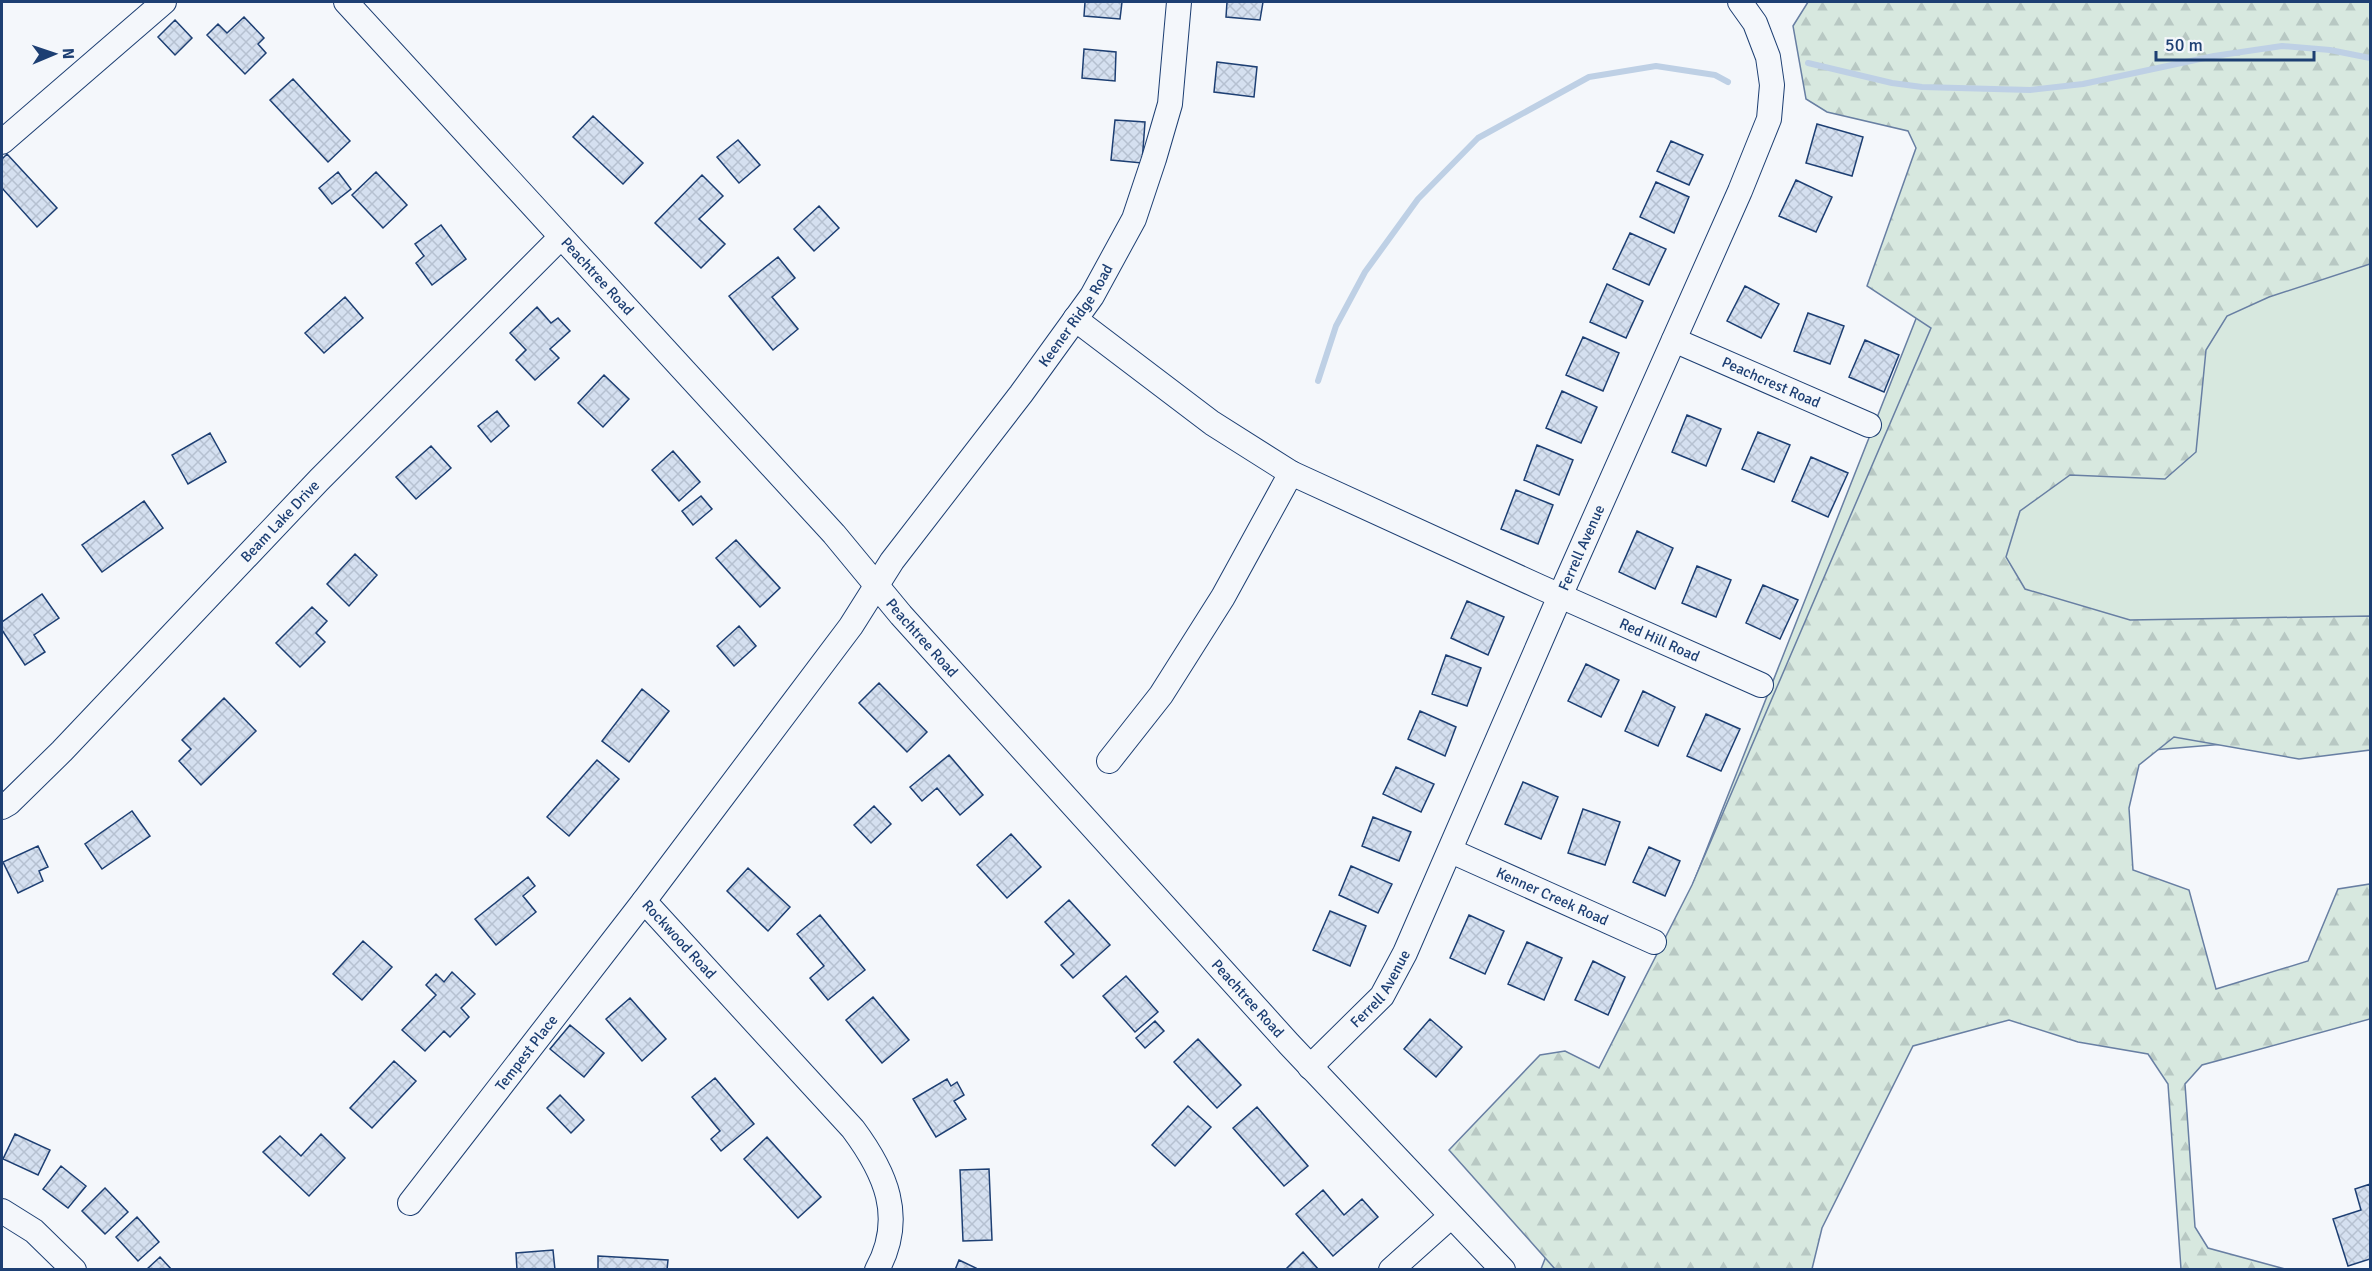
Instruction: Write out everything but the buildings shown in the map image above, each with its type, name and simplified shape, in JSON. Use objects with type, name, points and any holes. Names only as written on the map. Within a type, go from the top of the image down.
[{"type":"street","points":[[2,142],[164,2]]},
{"type":"street","name":"Peachtree Road","points":[[346,2],[834,534],[875,585],[1310,1067],[1450,1217],[1503,1269]]},
{"type":"street","name":"Keener Ridge Road","points":[[875,585],[1076,319],[1092,296],[1134,219],[1170,104],[1179,2]]},
{"type":"street","name":"Ferrell Avenue","points":[[1310,1067],[1382,996],[1405,953],[1740,191],[1769,119],[1772,85],[1768,57],[1755,23],[1740,2]]},
{"type":"street","name":"Beam Lake Drive","points":[[2,807],[9,803],[62,751],[319,480],[561,237]]},
{"type":"street","name":"Red Hill Road","points":[[1076,319],[1212,423],[1291,473],[1761,685]]},
{"type":"street","name":"Peachcrest Road","points":[[1674,340],[1869,425]]},
{"type":"street","points":[[1109,761],[1161,695],[1223,597],[1291,473]]},
{"type":"street","name":"Rockwood Road","points":[[875,585],[851,626],[644,901],[853,1129],[868,1150],[887,1187],[891,1220],[889,1241],[877,1269]]},
{"type":"street","name":"Kenner Creek Road","points":[[1451,851],[1654,942]]},
{"type":"street","name":"Tempest Place","points":[[410,1203],[644,901]]},
{"type":"street","points":[[2,1211],[34,1231],[74,1269]]},
{"type":"street","points":[[1391,1269],[1450,1217]]},
{"type":"green space","points":[[1808,2],[2370,2],[2370,264],[2269,297],[2227,316],[2206,350],[2196,452],[2165,479],[2070,475],[2020,511],[2006,557],[2025,589],[2130,620],[2370,616],[2370,750],[2299,759],[2174,737],[2139,765],[2129,808],[2133,870],[2189,890],[2216,989],[2308,961],[2338,889],[2370,884],[2370,1019],[2202,1065],[2185,1084],[2195,1227],[2208,1248],[2285,1269],[2181,1269],[2168,1084],[2148,1054],[2078,1042],[2009,1020],[1913,1046],[1822,1228],[1812,1269],[1555,1269],[1449,1150],[1540,1055],[1565,1051],[1599,1068],[1692,885],[1931,328],[1867,286],[1916,148],[1908,131],[1827,112],[1806,99],[1793,26]]},
{"type":"green space","points":[[2041,2],[2370,2],[2370,732],[1888,772],[1797,1269],[1541,1269]]},
{"type":"waterway","points":[[1808,63],[1892,83],[1922,87],[2030,90],[2083,84],[2214,56],[2282,46],[2330,50],[2370,58]]},
{"type":"waterway","points":[[1318,381],[1336,326],[1365,272],[1418,199],[1478,138],[1589,77],[1656,66],[1715,75],[1728,82]]}]
